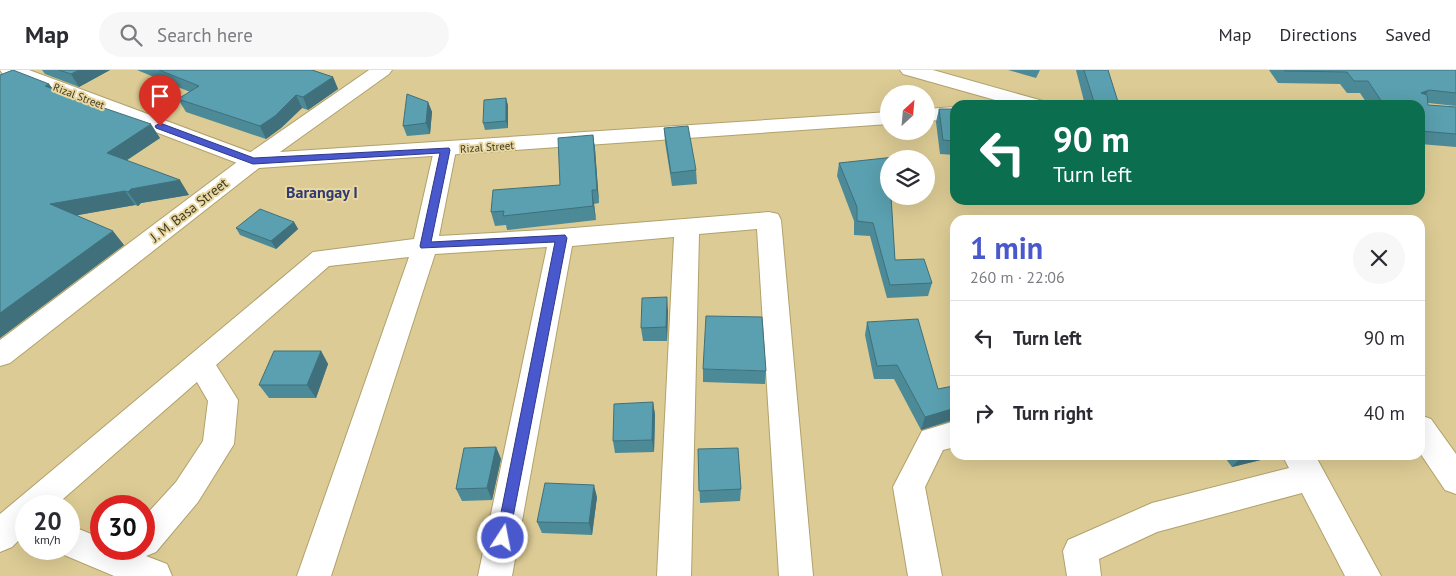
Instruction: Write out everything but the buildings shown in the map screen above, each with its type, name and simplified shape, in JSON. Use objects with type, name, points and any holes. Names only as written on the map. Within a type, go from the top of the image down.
[{"type":"street","name":"Rizal Street","points":[[10,70],[253,161],[445,150],[880,119]]},
{"type":"street","name":"J. M. Basa Street","points":[[0,355],[253,161],[382,70]]},
{"type":"street","points":[[910,70],[1018,100]]},
{"type":"street","points":[[935,115],[950,114]]},
{"type":"street","points":[[314,576],[425,246],[445,150]]},
{"type":"street","points":[[44,495],[322,258],[425,246],[561,238],[769,220],[796,576]]},
{"type":"street","points":[[674,576],[687,226]]},
{"type":"street","points":[[495,576],[561,238]]},
{"type":"street","points":[[155,528],[187,492],[218,444],[223,400],[200,363]]},
{"type":"street","points":[[925,576],[909,487],[934,440],[950,435]]},
{"type":"street","points":[[1425,435],[1456,480]]},
{"type":"street","points":[[1084,576],[1080,551],[1152,518],[1304,466],[1364,576]]},
{"type":"street","points":[[142,560],[155,576]]},
{"type":"district","name":"Barangay I","points":[[322,192]]},
{"type":"route","points":[[160,126],[253,161],[445,150],[425,246],[561,238],[503,538]]}]
